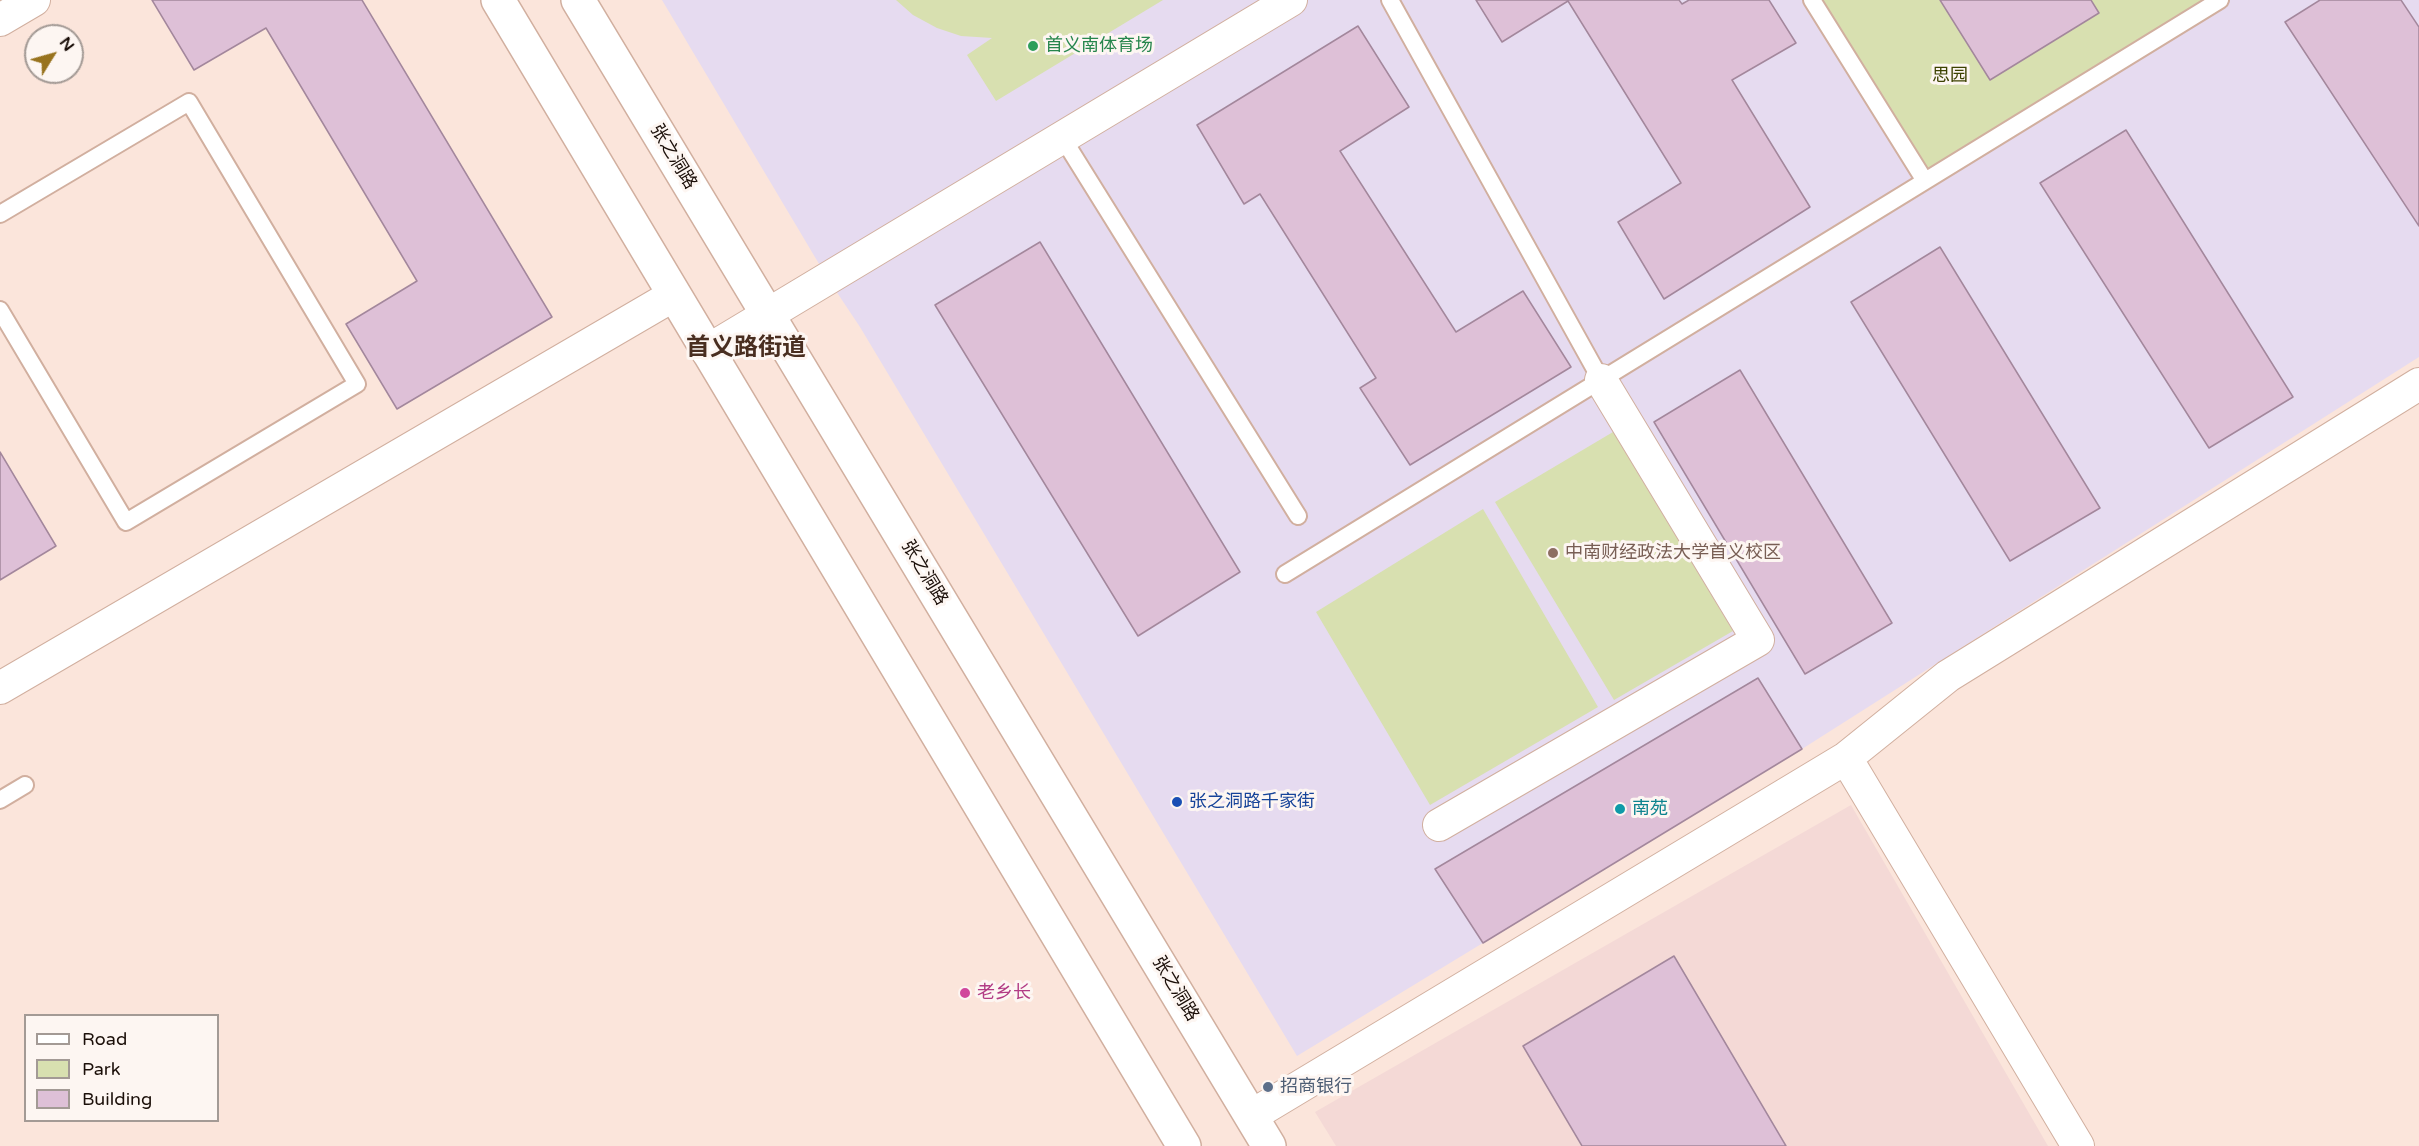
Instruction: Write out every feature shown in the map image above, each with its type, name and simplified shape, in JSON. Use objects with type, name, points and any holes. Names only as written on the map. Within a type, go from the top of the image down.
[{"type":"main road","points":[[498,0],[1184,1146]]},
{"type":"main road","name":"张之洞路","points":[[578,0],[1269,1146]]},
{"type":"street","points":[[0,20],[34,0]]},
{"type":"street","points":[[707,351],[1291,0]]},
{"type":"street","points":[[0,687],[674,295]]},
{"type":"street","points":[[1438,825],[1758,640],[1601,380]]},
{"type":"street","points":[[1251,1116],[1846,758],[1948,676],[2419,384]]},
{"type":"street","points":[[1846,758],[2078,1146]]},
{"type":"lane","points":[[1390,0],[1601,380]]},
{"type":"lane","points":[[1812,0],[1925,181]]},
{"type":"lane","points":[[1285,574],[2220,0]]},
{"type":"lane","points":[[0,214],[189,102],[357,384],[126,522],[0,310]]},
{"type":"lane","points":[[1062,138],[1298,516]]},
{"type":"lane","points":[[0,800],[25,785]]},
{"type":"shaded area","name":"中南财经政法大学首义校区","points":[[662,0],[2419,0],[2419,357],[1802,749],[1297,1056]]},
{"type":"shaded area","points":[[1851,805],[2048,1146],[1336,1146],[1315,1112]]},
{"type":"green space","name":"首义南体育场","points":[[896,0],[1163,0],[996,101],[967,55],[992,38],[961,36],[937,28],[913,15]]},
{"type":"green space","name":"思园","points":[[1817,0],[2215,0],[1925,181]]},
{"type":"green space","points":[[1613,432],[1733,631],[1614,700],[1495,502]]},
{"type":"green space","points":[[1483,509],[1598,707],[1430,805],[1316,612]]},
{"type":"building","points":[[152,0],[362,0],[552,317],[397,409],[346,324],[417,281],[266,28],[194,70]]},
{"type":"building","points":[[1476,0],[1679,0],[1682,4],[1689,0],[1769,0],[1796,43],[1732,80],[1810,207],[1664,299],[1618,222],[1681,183],[1568,1],[1502,42]]},
{"type":"building","points":[[1940,0],[2091,0],[2099,13],[1990,80]]},
{"type":"building","points":[[2320,0],[2401,0],[2419,27],[2419,226],[2285,22]]},
{"type":"building","points":[[1358,26],[1409,107],[1340,151],[1456,332],[1523,291],[1571,367],[1410,465],[1360,388],[1376,378],[1260,194],[1244,204],[1197,125]]},
{"type":"building","points":[[2126,130],[2293,397],[2209,448],[2040,183]]},
{"type":"building","points":[[1040,242],[1240,572],[1138,636],[935,305]]},
{"type":"building","points":[[1940,247],[2100,508],[2010,561],[1851,302]]},
{"type":"building","points":[[1740,370],[1892,623],[1805,674],[1654,422]]},
{"type":"building","points":[[0,452],[56,546],[0,580]]},
{"type":"building","name":"南苑","points":[[1758,678],[1802,749],[1483,943],[1435,869]]},
{"type":"building","points":[[1674,956],[1786,1146],[1582,1146],[1523,1046]]},
{"type":"place","name":"首义南体育场","points":[[1033,46]]},
{"type":"place","name":"中南财经政法大学首义校区","points":[[1553,553]]},
{"type":"place","name":"张之洞路千家街","points":[[1177,802]]},
{"type":"place","name":"南苑","points":[[1620,809]]},
{"type":"place","name":"老乡长","points":[[965,993]]},
{"type":"place","name":"招商银行","points":[[1268,1087]]},
{"type":"district","name":"首义路街道","points":[[746,349]]}]
